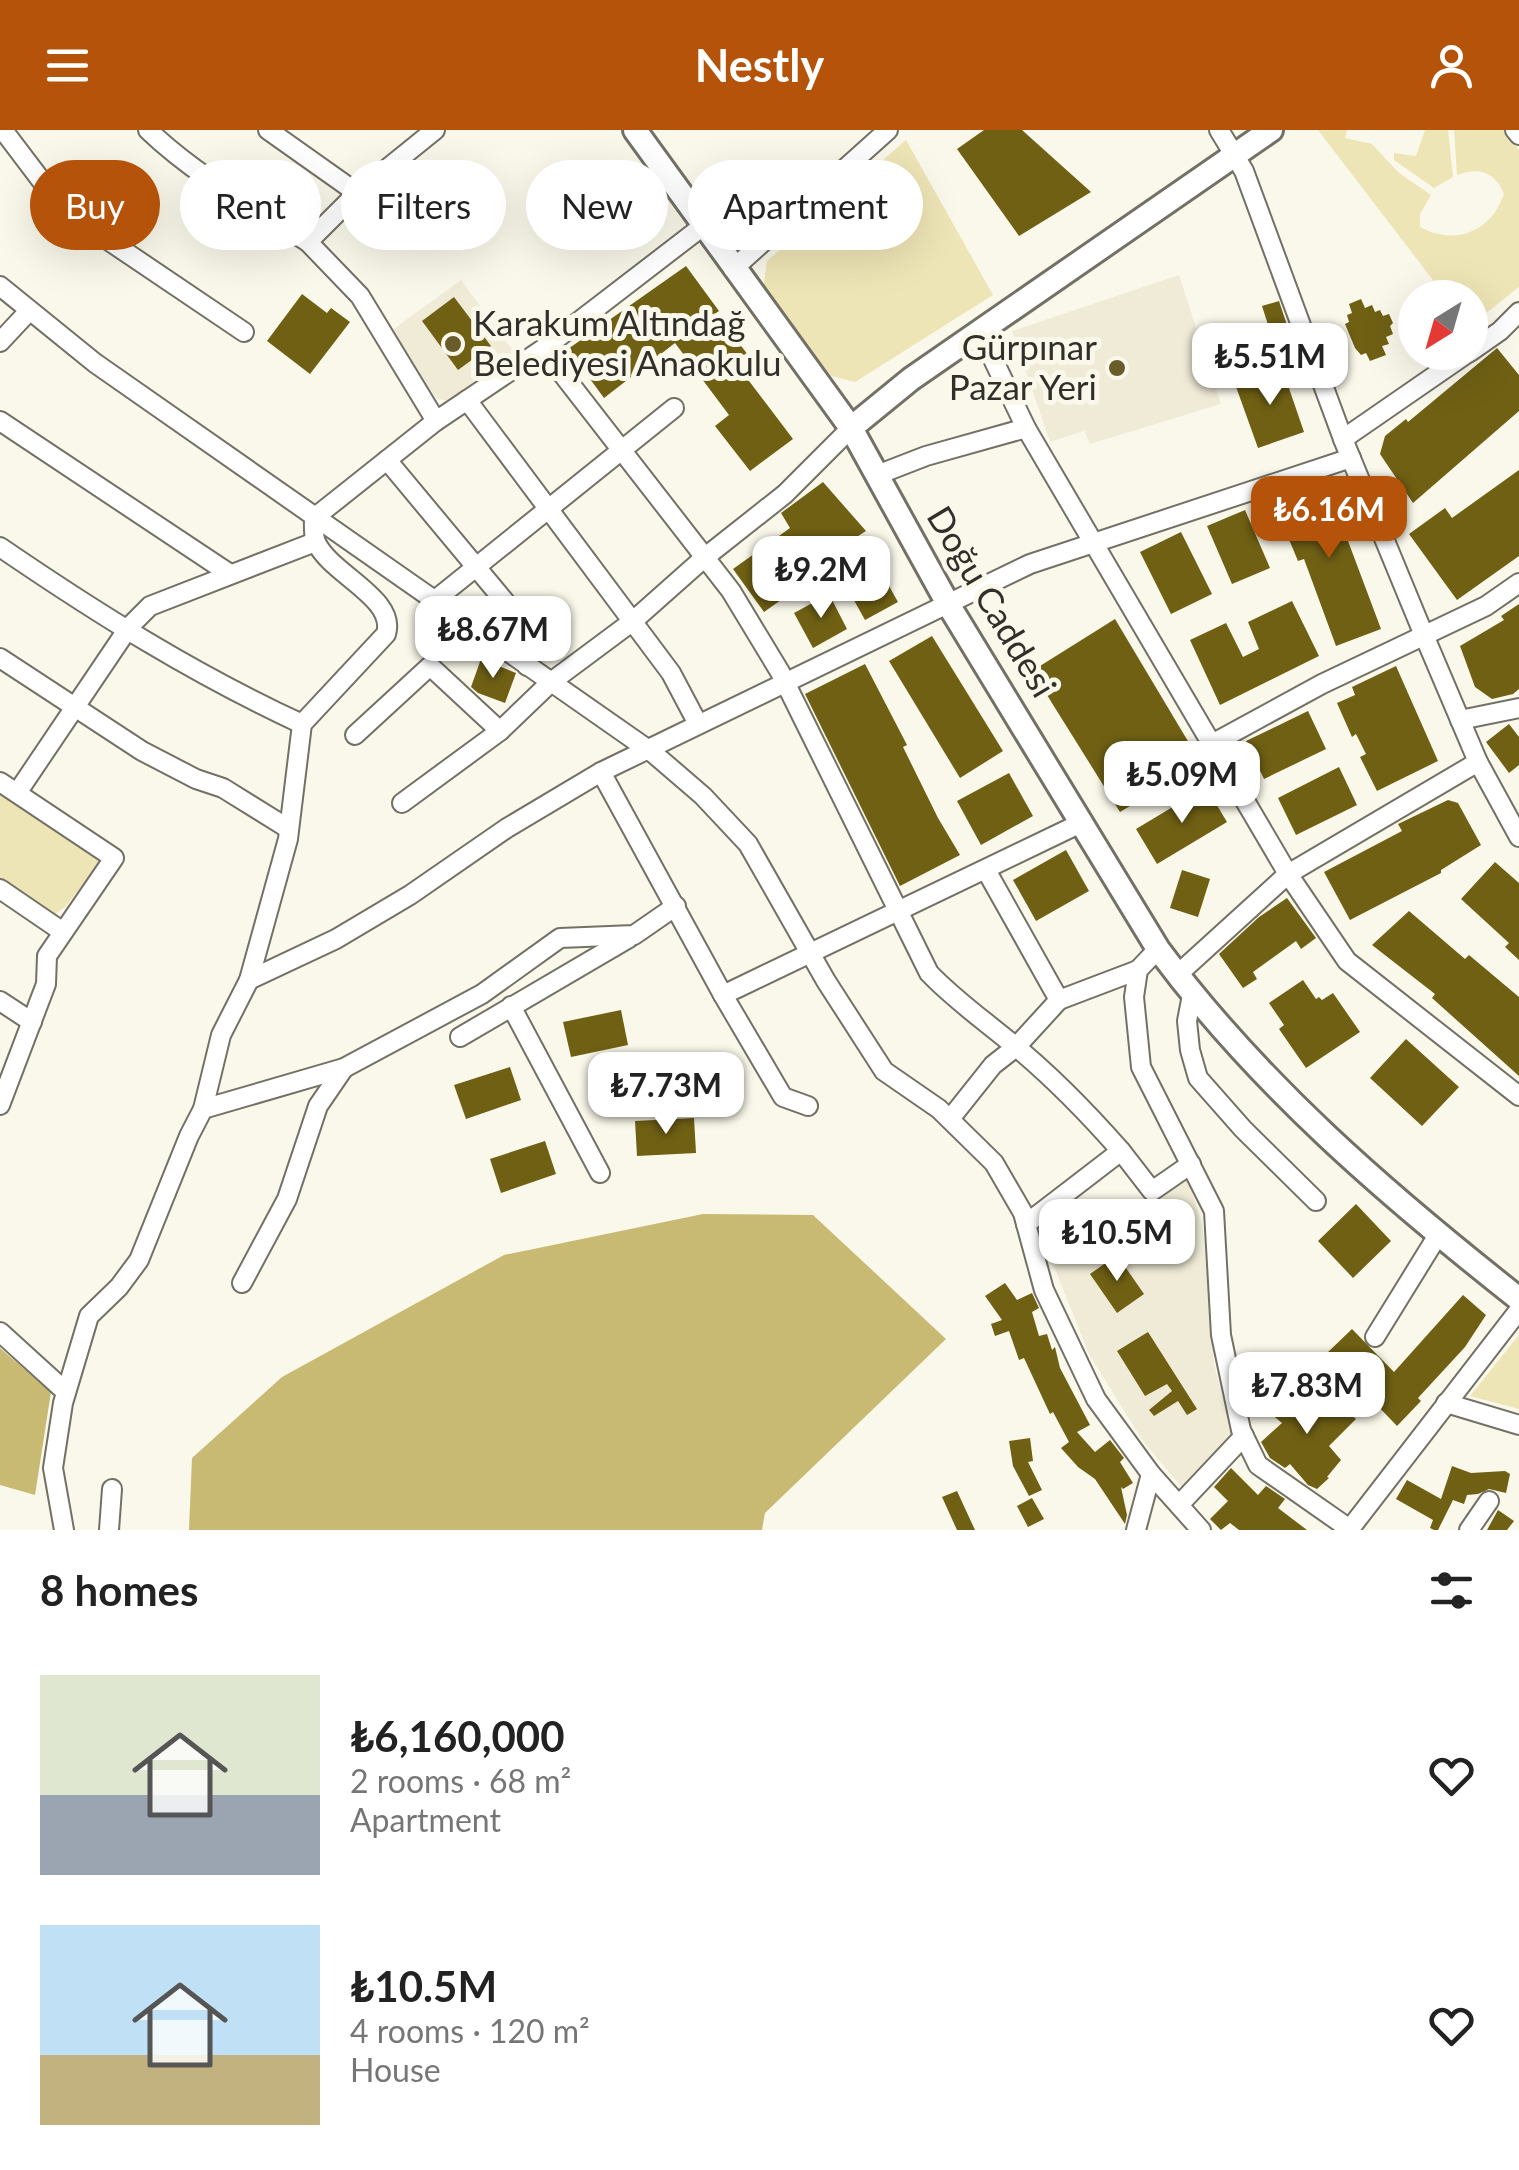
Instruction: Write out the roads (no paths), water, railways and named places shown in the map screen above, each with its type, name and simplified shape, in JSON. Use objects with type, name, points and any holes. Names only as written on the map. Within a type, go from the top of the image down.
[{"type":"street","points":[[148,130],[183,160]]},
{"type":"street","points":[[268,130],[341,182]]},
{"type":"street","points":[[398,160],[435,130]]},
{"type":"street","name":"Doğu Caddesi","points":[[635,130],[688,205]]},
{"type":"street","points":[[733,269],[888,130]]},
{"type":"street","points":[[1218,130],[1250,186],[1343,439],[1424,636],[1478,762],[1519,836]]},
{"type":"street","points":[[402,803],[500,732],[551,682],[632,621],[785,494],[851,428],[911,379],[1270,130]]},
{"type":"street","points":[[9,137],[50,192],[90,228],[244,332]]},
{"type":"street","points":[[321,229],[341,210]]},
{"type":"street","points":[[314,518],[436,421],[543,349],[688,238]]},
{"type":"street","points":[[316,250],[360,296],[436,421]]},
{"type":"street","name":"Doğu Caddesi","points":[[720,250],[851,428],[948,604],[1158,949],[1192,995],[1287,1100],[1438,1235],[1519,1299]]},
{"type":"street","points":[[0,286],[95,363],[646,749],[703,796],[748,844],[884,1071],[950,1120],[994,1163],[1023,1213],[1044,1290],[1096,1399],[1151,1474],[1201,1530]]},
{"type":"street","points":[[0,342],[29,311]]},
{"type":"street","points":[[1488,339],[1519,312]]},
{"type":"street","points":[[980,332],[1026,428],[1288,874],[1347,961],[1519,1096]]},
{"type":"street","points":[[543,349],[731,591],[785,682],[929,973],[958,1004],[1016,1047],[1083,1107],[1152,1192],[1191,1164]]},
{"type":"street","points":[[1343,439],[1444,370]]},
{"type":"street","points":[[467,400],[671,673],[698,724]]},
{"type":"street","points":[[435,600],[674,408]]},
{"type":"street","points":[[0,421],[230,574]]},
{"type":"street","points":[[877,475],[926,456],[1026,428]]},
{"type":"street","points":[[249,980],[336,939],[601,772],[1030,564],[1351,458]]},
{"type":"street","points":[[387,460],[521,621],[529,642],[527,666]]},
{"type":"street","points":[[64,1530],[52,1468],[66,1392],[89,1316],[120,1287],[138,1260],[188,1136],[203,1109],[221,1035],[249,980],[289,829],[302,724],[386,634],[390,623],[386,611],[339,570],[316,542],[314,518]]},
{"type":"street","points":[[17,793],[127,630],[150,606],[316,542]]},
{"type":"street","points":[[0,547],[218,685],[302,724]]},
{"type":"street","points":[[1212,744],[1322,684],[1486,606],[1519,583]]},
{"type":"street","points":[[0,658],[142,750],[196,779],[222,788],[289,829]]},
{"type":"street","points":[[355,735],[430,666],[500,732]]},
{"type":"street","points":[[1460,720],[1519,708]]},
{"type":"street","points":[[1177,975],[1288,874],[1478,762]]},
{"type":"street","points":[[601,772],[783,1097],[808,1106]]},
{"type":"street","points":[[0,782],[114,858],[47,956],[46,984],[0,1105]]},
{"type":"street","points":[[723,995],[1082,822]]},
{"type":"street","points":[[986,870],[1059,1000]]},
{"type":"street","points":[[0,889],[63,932]]},
{"type":"street","points":[[460,1036],[634,935],[676,906]]},
{"type":"street","points":[[203,1109],[344,1068],[482,994],[560,938],[634,935]]},
{"type":"street","points":[[950,1120],[993,1064],[1016,1047],[1059,1000],[1138,970],[1158,949]]},
{"type":"street","points":[[1138,970],[1134,997],[1141,1067],[1214,1210],[1221,1335],[1244,1436],[1258,1465],[1350,1530],[1519,1310]]},
{"type":"street","points":[[1192,995],[1187,1021],[1198,1078],[1316,1201]]},
{"type":"street","points":[[0,1001],[32,1022]]},
{"type":"street","points":[[510,1006],[600,1174]]},
{"type":"street","points":[[242,1283],[287,1199],[318,1106],[344,1068]]},
{"type":"street","points":[[1026,1224],[1121,1151]]},
{"type":"street","points":[[1376,1337],[1438,1235]]},
{"type":"street","points":[[0,1332],[66,1392]]},
{"type":"street","points":[[1446,1404],[1519,1425]]},
{"type":"street","points":[[1178,1505],[1244,1436]]},
{"type":"street","points":[[1136,1530],[1151,1474]]},
{"type":"street","points":[[109,1530],[112,1489]]},
{"type":"street","points":[[1469,1530],[1489,1501]]},
{"type":"place","name":"Karakum Altındağ Belediyesi Anaokulu","points":[[453,344]]},
{"type":"place","name":"Gürpınar Pazar Yeri","points":[[1117,368]]}]
